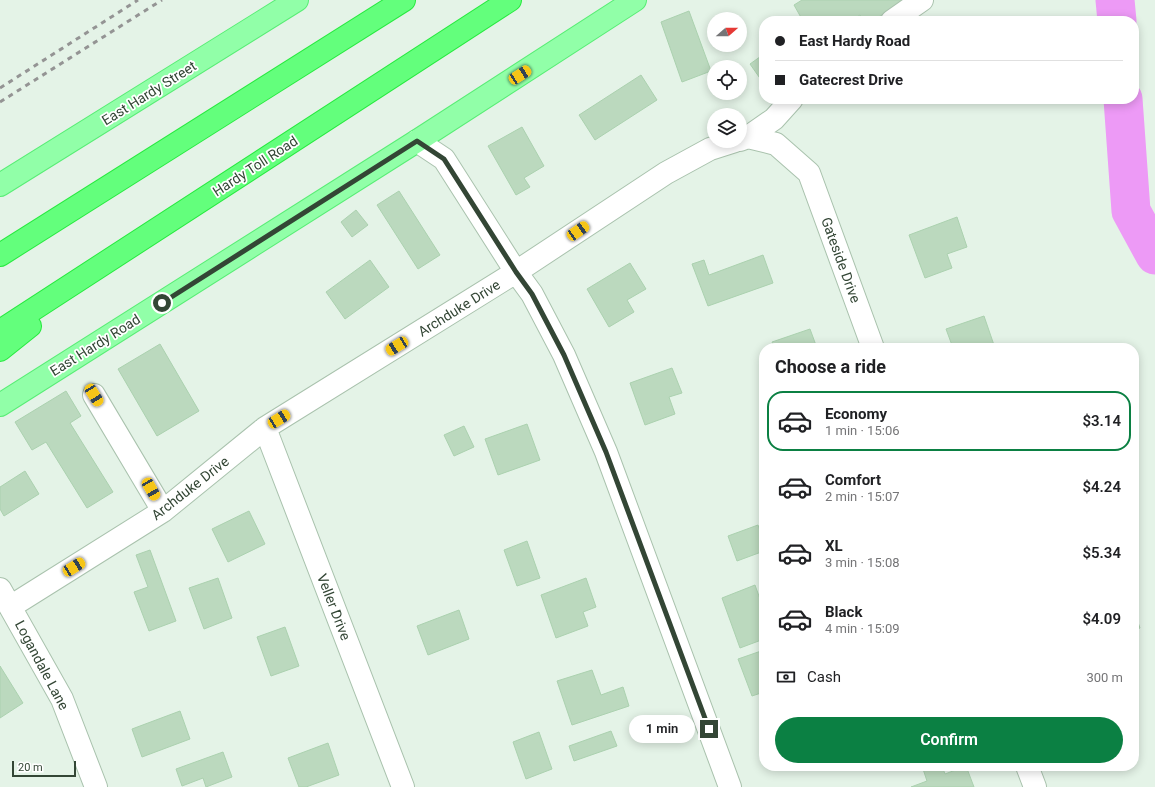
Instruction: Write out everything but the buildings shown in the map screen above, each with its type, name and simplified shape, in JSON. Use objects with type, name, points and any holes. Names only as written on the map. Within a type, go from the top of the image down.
[{"type":"highway","points":[[0,255],[404,0]]},
{"type":"highway","name":"Hardy Toll Road","points":[[0,331],[105,265],[510,0]]},
{"type":"highway","points":[[0,350],[105,265]]},
{"type":"main road","name":"East Hardy Street","points":[[0,185],[297,0]]},
{"type":"main road","name":"East Hardy Road","points":[[0,405],[417,141],[635,0]]},
{"type":"street","points":[[899,16],[922,0]]},
{"type":"street","points":[[747,135],[774,119],[788,104]]},
{"type":"street","name":"Gateside Drive","points":[[747,140],[776,144],[809,173],[871,343]]},
{"type":"street","points":[[417,141],[444,159],[516,272],[532,294],[564,355],[606,452],[730,787]]},
{"type":"street","name":"Archduke Drive","points":[[3,595],[163,511],[266,428],[516,272],[666,173],[713,148]]},
{"type":"street","points":[[94,395],[163,511]]},
{"type":"street","name":"Veller Drive","points":[[266,428],[403,787]]},
{"type":"street","name":"Logandale Lane","points":[[3,595],[62,699],[96,787]]},
{"type":"street","points":[[1029,771],[1035,787]]},
{"type":"waterway","points":[[1115,0],[1117,16]]},
{"type":"waterway","points":[[1123,104],[1131,211],[1155,255]]},
{"type":"railway","points":[[0,88],[138,0]]},
{"type":"railway","points":[[0,102],[162,0]]},
{"type":"route","points":[[162,303],[417,141],[444,159],[516,272],[532,294],[564,355],[606,452],[709,729]]}]
